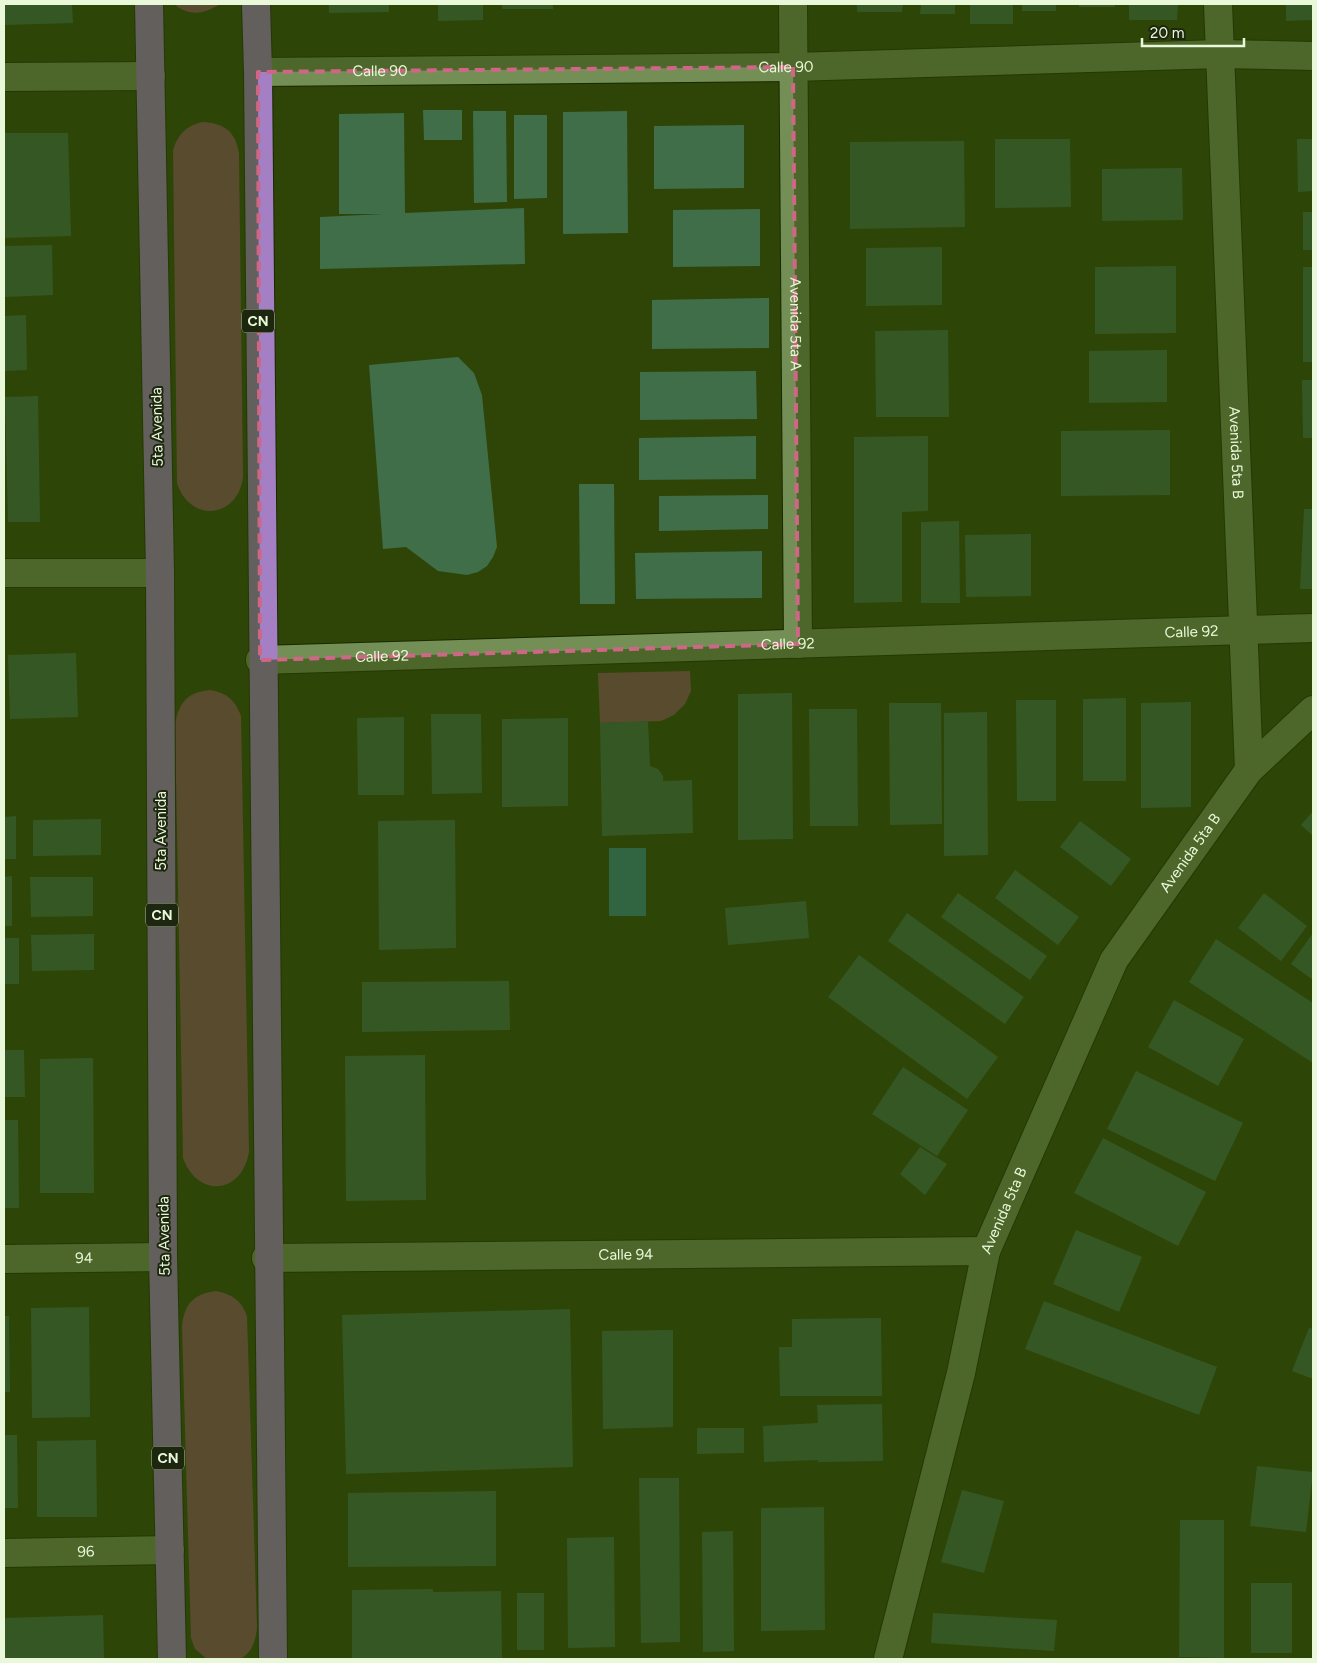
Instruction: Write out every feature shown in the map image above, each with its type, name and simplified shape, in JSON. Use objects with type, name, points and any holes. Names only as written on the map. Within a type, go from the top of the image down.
[{"type":"highway","name":"5ta Avenida","points":[[149,4],[160,573],[164,1257],[172,1659]]},
{"type":"highway","name":"CN","points":[[256,4],[266,1258],[273,1659]]},
{"type":"street","name":"Avenida 5ta A","points":[[792,4],[798,644]]},
{"type":"street","name":"Avenida 5ta B","points":[[888,1659],[961,1373],[986,1251],[1114,960],[1249,770],[1218,4]]},
{"type":"street","name":"Calle 90","points":[[258,72],[793,67],[1220,54],[1313,56]]},
{"type":"street","points":[[4,77],[151,76]]},
{"type":"street","points":[[4,573],[160,573]]},
{"type":"street","name":"Calle 92","points":[[260,660],[1313,628]]},
{"type":"street","points":[[1249,770],[1313,710]]},
{"type":"street","name":"Calle 94","points":[[266,1258],[986,1251]]},
{"type":"street","name":"94","points":[[4,1259],[164,1257]]},
{"type":"street","name":"96","points":[[4,1552],[170,1550]]},
{"type":"highlighted area","points":[[793,67],[798,644],[260,660],[258,72]]},
{"type":"shaded area","points":[[174,4],[220,4],[209,10],[197,13],[185,11]]},
{"type":"shaded area","points":[[202,122],[216,124],[227,130],[235,139],[239,153],[243,477],[239,491],[232,501],[223,508],[213,511],[202,510],[192,505],[183,496],[177,483],[173,150],[177,139],[187,128]]},
{"type":"shaded area","points":[[690,671],[691,691],[685,704],[674,715],[661,721],[600,723],[598,673]]},
{"type":"shaded area","points":[[210,690],[230,698],[241,716],[249,1152],[245,1166],[238,1176],[229,1183],[219,1186],[209,1185],[199,1180],[190,1171],[183,1158],[175,724],[182,704],[190,696]]},
{"type":"shaded area","points":[[215,1291],[226,1294],[239,1302],[247,1316],[257,1627],[253,1646],[240,1659],[207,1659],[195,1649],[191,1638],[182,1326],[185,1312],[191,1301],[208,1292]]},
{"type":"water","points":[[609,848],[646,848],[646,916],[609,916]]},
{"type":"building","points":[[4,4],[72,4],[73,23],[4,25]]},
{"type":"building","points":[[329,4],[389,4],[389,12],[329,13]]},
{"type":"building","points":[[438,4],[483,4],[483,20],[438,21]]},
{"type":"building","points":[[502,4],[553,4],[553,9],[502,9]]},
{"type":"building","points":[[857,4],[903,4],[902,12],[857,12]]},
{"type":"building","points":[[921,4],[955,4],[955,14],[920,14]]},
{"type":"building","points":[[970,4],[1013,4],[1013,24],[970,24]]},
{"type":"building","points":[[1022,4],[1056,4],[1056,11],[1022,11]]},
{"type":"building","points":[[1079,4],[1115,4],[1115,7],[1079,7]]},
{"type":"building","points":[[1129,4],[1178,4],[1177,20],[1129,20]]},
{"type":"building","points":[[1286,4],[1313,4],[1313,20],[1286,21]]},
{"type":"building","points":[[423,110],[462,110],[462,140],[424,140]]},
{"type":"building","points":[[473,111],[506,111],[507,202],[474,203]]},
{"type":"building","points":[[627,111],[628,233],[563,234],[563,112]]},
{"type":"building","points":[[404,113],[405,213],[524,208],[525,264],[320,269],[320,217],[383,214],[339,214],[339,114]]},
{"type":"building","points":[[514,115],[547,115],[547,198],[514,199]]},
{"type":"building","points":[[744,125],[744,188],[654,189],[654,126]]},
{"type":"building","points":[[4,133],[68,133],[71,236],[4,238]]},
{"type":"building","points":[[995,139],[1070,139],[1071,207],[995,208]]},
{"type":"building","points":[[1297,139],[1313,139],[1313,191],[1298,192]]},
{"type":"building","points":[[964,141],[965,227],[850,229],[850,142]]},
{"type":"building","points":[[1182,168],[1183,220],[1102,221],[1102,169]]},
{"type":"building","points":[[760,209],[760,266],[673,267],[673,210]]},
{"type":"building","points":[[1303,212],[1313,212],[1313,250],[1303,250]]},
{"type":"building","points":[[52,245],[53,295],[4,297],[4,246]]},
{"type":"building","points":[[942,247],[942,305],[866,306],[866,248]]},
{"type":"building","points":[[1176,266],[1176,333],[1095,334],[1095,267]]},
{"type":"building","points":[[1303,267],[1313,267],[1313,362],[1303,362]]},
{"type":"building","points":[[769,298],[769,348],[652,349],[652,300]]},
{"type":"building","points":[[26,315],[27,370],[4,371],[4,316]]},
{"type":"building","points":[[948,330],[949,417],[876,417],[875,331]]},
{"type":"building","points":[[1167,350],[1167,402],[1089,403],[1089,351]]},
{"type":"building","points":[[458,357],[474,373],[482,395],[497,547],[487,566],[478,572],[467,575],[438,571],[406,547],[383,549],[369,365]]},
{"type":"building","points":[[756,371],[757,419],[640,420],[640,372]]},
{"type":"building","points":[[1302,380],[1313,380],[1313,438],[1303,438]]},
{"type":"building","points":[[38,396],[40,522],[8,522],[5,397]]},
{"type":"building","points":[[1170,430],[1170,495],[1061,496],[1061,431]]},
{"type":"building","points":[[756,436],[756,479],[639,480],[639,438]]},
{"type":"building","points":[[928,436],[928,511],[902,512],[902,602],[854,603],[854,437]]},
{"type":"building","points":[[579,484],[614,484],[615,604],[580,604]]},
{"type":"building","points":[[768,495],[768,529],[659,531],[659,496]]},
{"type":"building","points":[[1304,509],[1313,509],[1313,589],[1300,589]]},
{"type":"building","points":[[959,521],[960,603],[921,603],[921,522]]},
{"type":"building","points":[[1031,534],[1031,596],[966,597],[965,535]]},
{"type":"building","points":[[762,551],[762,598],[636,599],[635,553]]},
{"type":"building","points":[[76,653],[78,717],[10,719],[8,655]]},
{"type":"building","points":[[792,693],[793,839],[738,840],[738,694]]},
{"type":"building","points":[[1126,698],[1126,781],[1083,781],[1083,699]]},
{"type":"building","points":[[1016,700],[1056,700],[1056,801],[1017,801]]},
{"type":"building","points":[[1191,702],[1191,807],[1141,808],[1141,703]]},
{"type":"building","points":[[889,703],[941,703],[942,824],[890,825]]},
{"type":"building","points":[[809,709],[857,709],[858,826],[810,826]]},
{"type":"building","points":[[987,712],[988,855],[944,856],[944,713]]},
{"type":"building","points":[[431,714],[481,714],[482,793],[432,794]]},
{"type":"building","points":[[404,717],[404,795],[358,795],[357,718]]},
{"type":"building","points":[[568,718],[568,806],[502,807],[502,719]]},
{"type":"building","points":[[648,721],[650,766],[658,769],[663,776],[663,781],[692,780],[693,833],[602,836],[600,723]]},
{"type":"building","points":[[1313,811],[1313,836],[1301,825]]},
{"type":"building","points":[[16,816],[16,859],[4,859],[4,817]]},
{"type":"building","points":[[101,819],[101,855],[33,856],[33,820]]},
{"type":"building","points":[[455,820],[456,948],[379,950],[378,821]]},
{"type":"building","points":[[1080,821],[1131,859],[1111,886],[1060,847]]},
{"type":"building","points":[[1015,870],[1079,917],[1058,945],[995,898]]},
{"type":"building","points":[[12,876],[12,926],[4,926],[4,877]]},
{"type":"building","points":[[30,877],[93,877],[93,916],[31,917]]},
{"type":"building","points":[[958,893],[1047,956],[1030,980],[941,917]]},
{"type":"building","points":[[1264,893],[1307,926],[1281,961],[1238,928]]},
{"type":"building","points":[[806,901],[809,938],[728,945],[725,908]]},
{"type":"building","points":[[907,913],[1024,997],[1005,1024],[888,941]]},
{"type":"building","points":[[1313,933],[1313,980],[1291,964]]},
{"type":"building","points":[[94,934],[94,970],[32,971],[31,935]]},
{"type":"building","points":[[4,938],[19,938],[19,984],[4,984]]},
{"type":"building","points":[[1216,939],[1313,1003],[1313,1063],[1189,982]]},
{"type":"building","points":[[859,955],[998,1057],[967,1099],[828,997]]},
{"type":"building","points":[[509,981],[510,1030],[362,1032],[362,982]]},
{"type":"building","points":[[1174,1000],[1244,1039],[1218,1086],[1148,1047]]},
{"type":"building","points":[[4,1050],[24,1050],[25,1097],[4,1097]]},
{"type":"building","points":[[425,1055],[426,1200],[346,1201],[345,1056]]},
{"type":"building","points":[[93,1058],[94,1193],[40,1193],[40,1059]]},
{"type":"building","points":[[903,1067],[968,1110],[937,1156],[872,1114]]},
{"type":"building","points":[[1136,1071],[1243,1123],[1215,1181],[1107,1129]]},
{"type":"building","points":[[4,1120],[18,1120],[19,1208],[4,1208]]},
{"type":"building","points":[[1103,1138],[1206,1192],[1178,1246],[1074,1193]]},
{"type":"building","points":[[920,1147],[947,1164],[925,1195],[900,1174]]},
{"type":"building","points":[[1076,1230],[1142,1257],[1119,1312],[1053,1284]]},
{"type":"building","points":[[1044,1301],[1217,1367],[1199,1415],[1025,1349]]},
{"type":"building","points":[[89,1307],[90,1417],[32,1418],[31,1308]]},
{"type":"building","points":[[570,1309],[573,1467],[346,1474],[342,1315]]},
{"type":"building","points":[[4,1316],[9,1316],[10,1392],[4,1392]]},
{"type":"building","points":[[881,1318],[882,1396],[780,1396],[779,1347],[792,1347],[792,1319]]},
{"type":"building","points":[[1309,1328],[1313,1329],[1313,1379],[1292,1371]]},
{"type":"building","points":[[673,1330],[673,1427],[603,1429],[602,1331]]},
{"type":"building","points":[[882,1404],[883,1461],[818,1462],[818,1460],[764,1462],[763,1426],[818,1423],[817,1405]]},
{"type":"building","points":[[697,1428],[744,1428],[744,1453],[697,1454]]},
{"type":"building","points":[[4,1435],[17,1435],[18,1508],[4,1508]]},
{"type":"building","points":[[96,1440],[97,1517],[37,1517],[37,1441]]},
{"type":"building","points":[[1257,1466],[1313,1472],[1306,1532],[1250,1526]]},
{"type":"building","points":[[639,1478],[679,1478],[680,1642],[641,1643]]},
{"type":"building","points":[[962,1490],[1004,1501],[984,1573],[941,1562]]},
{"type":"building","points":[[496,1491],[496,1566],[348,1567],[348,1493]]},
{"type":"building","points":[[824,1507],[825,1630],[761,1631],[761,1508]]},
{"type":"building","points":[[1180,1520],[1224,1520],[1224,1658],[1179,1657]]},
{"type":"building","points":[[733,1531],[734,1651],[703,1652],[702,1532]]},
{"type":"building","points":[[614,1537],[615,1647],[568,1648],[567,1538]]},
{"type":"building","points":[[1251,1583],[1292,1583],[1292,1653],[1251,1653]]},
{"type":"building","points":[[433,1589],[433,1592],[501,1591],[502,1658],[352,1659],[352,1590]]},
{"type":"building","points":[[517,1593],[544,1593],[544,1650],[517,1650]]},
{"type":"building","points":[[933,1613],[1057,1620],[1054,1651],[931,1643]]},
{"type":"building","points":[[103,1615],[104,1659],[4,1659],[4,1618]]}]
